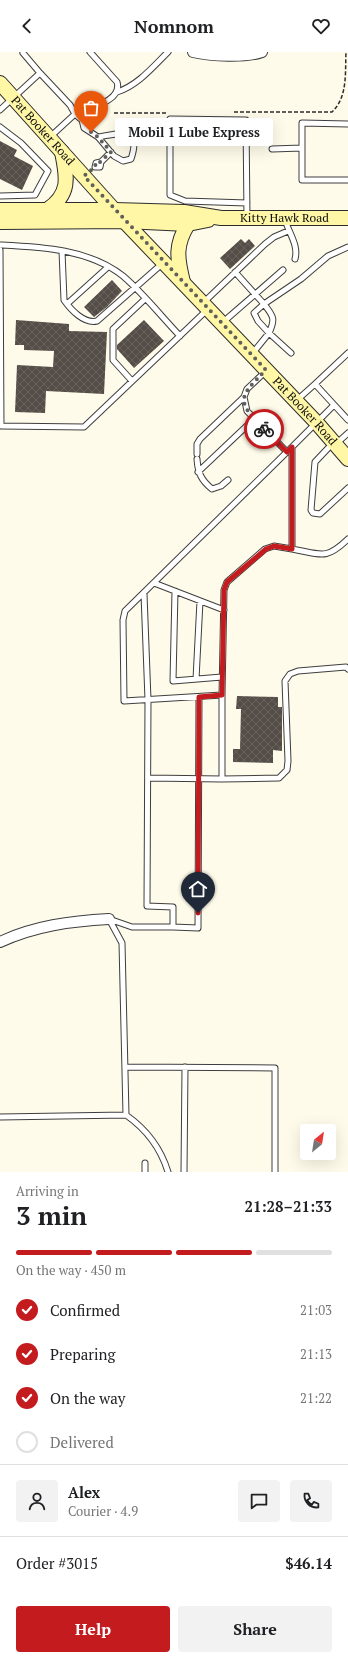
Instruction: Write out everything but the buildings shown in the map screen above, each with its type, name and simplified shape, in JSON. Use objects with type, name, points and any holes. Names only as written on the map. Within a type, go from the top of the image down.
[{"type":"main road","name":"Pat Booker Road","points":[[0,83],[62,152],[89,172],[124,221],[252,354],[348,458]]},
{"type":"main road","points":[[47,210],[58,203],[64,191],[67,177],[62,152]]},
{"type":"main road","name":"Kitty Hawk Road","points":[[0,210],[115,210],[184,212],[221,218],[247,218],[287,225],[348,218]]},
{"type":"main road","name":"Kitty Hawk Road","points":[[0,222],[124,221],[188,224],[221,218]]},
{"type":"main road","points":[[183,282],[177,257],[179,244],[188,224]]},
{"type":"street","points":[[193,52],[217,55],[254,55],[262,52]]},
{"type":"street","points":[[0,942],[17,934],[38,928],[83,920],[109,919]]},
{"type":"lane","points":[[90,52],[117,82],[117,92]]},
{"type":"lane","points":[[49,138],[75,114],[111,98],[117,92],[126,90],[168,52]]},
{"type":"lane","points":[[23,53],[70,105],[75,114],[82,120],[84,128],[98,137],[111,152],[123,161],[131,159],[135,147],[134,137],[131,134],[120,133],[98,137]]},
{"type":"lane","points":[[0,110],[40,73]]},
{"type":"lane","points":[[247,203],[185,201],[170,195],[170,119],[246,120],[247,203],[247,218]]},
{"type":"lane","points":[[348,124],[302,123],[302,180],[348,180]]},
{"type":"lane","points":[[0,127],[21,143],[48,171],[35,195],[0,196]]},
{"type":"lane","points":[[272,149],[302,148]]},
{"type":"lane","points":[[89,172],[96,162],[100,162],[111,152]]},
{"type":"lane","points":[[0,250],[1,426],[84,427],[180,336],[235,272],[287,225],[292,236],[296,254],[295,259]]},
{"type":"lane","points":[[0,245],[62,251],[79,255],[108,267],[122,275],[180,336]]},
{"type":"lane","points":[[291,354],[258,321],[254,313],[264,304],[301,279],[328,256],[348,247]]},
{"type":"lane","points":[[62,251],[62,294],[67,304],[83,319],[92,322],[97,321],[164,262]]},
{"type":"lane","points":[[67,304],[108,267]]},
{"type":"lane","points":[[221,323],[257,294],[283,270]]},
{"type":"lane","points":[[235,272],[257,294],[274,317],[274,323],[269,333],[252,354]]},
{"type":"lane","points":[[132,381],[113,360],[113,329],[145,299]]},
{"type":"lane","points":[[296,401],[348,353]]},
{"type":"lane","points":[[228,480],[221,486],[212,489],[202,480],[198,472],[197,457],[200,438],[244,397],[247,389],[266,370]]},
{"type":"lane","points":[[315,384],[348,420]]},
{"type":"lane","points":[[244,397],[246,411],[287,452]]},
{"type":"lane","points":[[222,695],[124,701],[123,620],[125,611],[144,594],[334,405]]},
{"type":"lane","points":[[198,472],[254,419]]},
{"type":"lane","points":[[348,433],[315,462],[311,510],[320,514],[348,488]]},
{"type":"lane","points":[[266,444],[273,438]]},
{"type":"lane","points":[[292,447],[292,549]]},
{"type":"lane","points":[[222,779],[224,590],[227,582],[266,549],[274,546],[327,555],[337,549],[348,539]]},
{"type":"lane","points":[[154,583],[224,610]]},
{"type":"lane","points":[[175,591],[173,681],[222,677]]},
{"type":"lane","points":[[144,594],[148,700],[147,906],[173,907],[173,927]]},
{"type":"lane","points":[[196,679],[200,601]]},
{"type":"lane","points":[[148,778],[279,778],[287,770],[288,761],[285,681],[290,674],[298,671],[346,667],[348,669]]},
{"type":"lane","points":[[109,919],[132,927],[198,928],[199,697]]},
{"type":"lane","points":[[109,919],[122,943],[126,1115]]},
{"type":"lane","points":[[126,1067],[275,1068],[275,1172]]},
{"type":"lane","points":[[184,1172],[185,1067]]},
{"type":"lane","points":[[0,1117],[126,1115],[137,1122],[152,1140],[164,1157],[168,1172]]},
{"type":"lane","points":[[145,1163],[145,1172]]},
{"type":"path","points":[[231,112],[332,112],[339,106],[344,92],[346,52]]},
{"type":"path","points":[[114,113],[168,113]]},
{"type":"way so far","points":[[91,132],[98,137],[111,152],[100,162],[96,162],[95,167],[84,176],[124,221],[266,370],[247,389],[244,397],[246,411],[264,429]]},
{"type":"place","name":"Mobil 1 Lube Express","points":[[91,132]]},
{"type":"route","points":[[198,913],[199,697],[222,695],[224,590],[227,582],[266,549],[274,546],[292,549],[292,447],[287,452],[264,429]]}]
